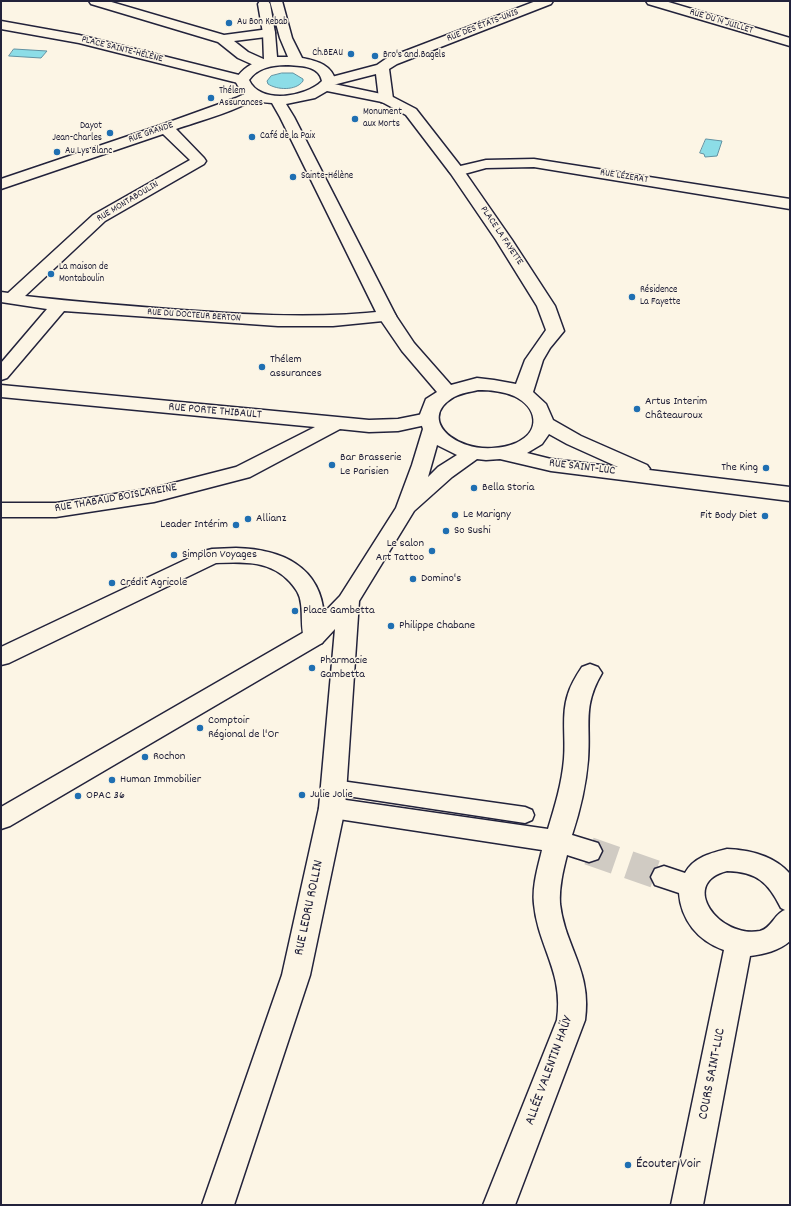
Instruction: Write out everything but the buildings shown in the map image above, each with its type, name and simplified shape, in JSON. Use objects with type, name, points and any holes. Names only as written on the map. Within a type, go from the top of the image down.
[{"type":"street","points":[[94,1],[223,39],[243,54],[267,63]]},
{"type":"street","points":[[263,1],[269,33],[267,63]]},
{"type":"street","points":[[276,1],[286,38],[297,61]]},
{"type":"street","name":"RUE DES ÉTATS-UNIS","points":[[253,94],[276,99],[306,97],[320,91],[328,84],[382,68],[392,61],[547,1]]},
{"type":"street","name":"RUE DU 14 JUILLET","points":[[652,1],[790,42]]},
{"type":"street","name":"PLACE SAINTE-HÉLÈNE","points":[[1,25],[79,39],[242,80]]},
{"type":"street","points":[[1,39],[17,28]]},
{"type":"street","points":[[223,39],[269,33]]},
{"type":"street","points":[[253,94],[246,90],[242,85],[242,80],[248,71],[267,63],[297,61],[314,65],[326,71],[329,76],[328,84]]},
{"type":"street","points":[[382,68],[386,99]]},
{"type":"street","name":"PLACE LA FAYETTE","points":[[328,84],[386,99],[411,112],[457,171],[546,306],[555,331],[544,343],[528,372],[523,394]]},
{"type":"street","name":"RUE GRANDE","points":[[1,184],[166,128],[240,101],[253,94]]},
{"type":"street","points":[[276,99],[287,117],[387,316],[408,347],[447,392]]},
{"type":"street","name":"RUE MONTABOULIN","points":[[6,298],[99,218],[199,161],[166,128]]},
{"type":"street","name":"RUE LÉZERAT","points":[[457,171],[486,164],[534,163],[790,204]]},
{"type":"street","name":"RUE DU DOCTEUR BERTON","points":[[6,298],[60,305],[282,323],[362,320],[387,316]]},
{"type":"street","points":[[1,374],[60,305]]},
{"type":"street","points":[[1,820],[314,637],[348,601],[406,508],[422,465],[430,425],[430,409],[436,400],[447,392],[469,386],[493,385],[509,388],[523,394],[535,402],[542,412],[544,423],[540,433],[531,442],[519,449],[504,453],[473,453],[456,448],[441,441],[430,425]]},
{"type":"street","name":"RUE PORTE THIBAULT","points":[[1,392],[369,426],[430,425]]},
{"type":"street","name":"RUE THABAUD BOISLAREINE","points":[[1,510],[56,510],[154,495],[236,474],[243,472],[338,423]]},
{"type":"street","name":"RUE SAINT-LUC","points":[[544,423],[574,440],[662,478]]},
{"type":"street","points":[[406,508],[446,472],[473,453]]},
{"type":"street","name":"RUE SAINT-LUC","points":[[504,453],[551,465],[790,494]]},
{"type":"street","points":[[1,657],[212,556],[235,554],[257,555],[274,560],[296,575],[310,593],[314,637]]},
{"type":"street","name":"RUE LEDRU ROLLIN","points":[[218,1205],[296,975],[333,798],[348,601]]},
{"type":"street","name":"ALLÉE VALENTIN HAÜY","points":[[499,1205],[571,1020],[573,1005],[571,983],[554,930],[548,905],[547,888],[557,841],[569,803],[576,759],[576,702],[590,673]]},
{"type":"street","points":[[333,798],[557,841],[589,851]]},
{"type":"street","points":[[787,886],[769,871],[754,863],[738,860],[723,861],[709,866],[698,874],[692,886],[692,900],[697,914],[707,927],[722,937],[739,943],[755,944],[770,940],[782,933],[790,920]]},
{"type":"street","points":[[664,876],[692,886]]},
{"type":"street","name":"COURS SAINT-LUC","points":[[687,1205],[739,943]]},
{"type":"lane","points":[[333,798],[525,815]]},
{"type":"water","points":[[14,49],[47,51],[41,58],[9,56]]},
{"type":"water","points":[[282,73],[293,73],[303,79],[303,81],[296,87],[291,88],[281,88],[268,84],[267,81],[271,76]]},
{"type":"water","points":[[706,139],[722,141],[717,156],[705,157],[704,154],[700,153]]},
{"type":"tunnel","points":[[589,851],[664,877]]},
{"type":"place","name":"Au Bon Kebab","points":[[229,23]]},
{"type":"place","name":"Ch.BEAU","points":[[351,54]]},
{"type":"place","name":"Bro's and Bagels","points":[[375,56]]},
{"type":"place","name":"Thélem Assurances","points":[[211,98]]},
{"type":"place","name":"Monument aux Morts","points":[[355,119]]},
{"type":"place","name":"Dayot Jean-Charles","points":[[110,133]]},
{"type":"place","name":"Café de la Paix","points":[[252,137]]},
{"type":"place","name":"Au Lys Blanc","points":[[57,152]]},
{"type":"place","name":"Sainte-Hélène","points":[[293,177]]},
{"type":"place","name":"La maison de Montaboulin","points":[[51,274]]},
{"type":"place","name":"Résidence La Fayette","points":[[632,297]]},
{"type":"place","name":"Thélem assurances","points":[[262,367]]},
{"type":"place","name":"Artus Interim Châteauroux","points":[[637,409]]},
{"type":"place","name":"Bar Brasserie Le Parisien","points":[[332,465]]},
{"type":"place","name":"The King","points":[[766,468]]},
{"type":"place","name":"Bella Storia","points":[[474,488]]},
{"type":"place","name":"Le Marigny","points":[[455,515]]},
{"type":"place","name":"Fit Body Diet","points":[[765,516]]},
{"type":"place","name":"Allianz","points":[[248,519]]},
{"type":"place","name":"Leader Intérim","points":[[236,525]]},
{"type":"place","name":"So Sushi","points":[[446,531]]},
{"type":"place","name":"Le salon Art Tattoo","points":[[432,551]]},
{"type":"place","name":"Simplon Voyages","points":[[174,555]]},
{"type":"place","name":"Domino's","points":[[413,579]]},
{"type":"place","name":"Crédit Agricole","points":[[112,583]]},
{"type":"place","name":"Place Gambetta","points":[[295,611]]},
{"type":"place","name":"Philippe Chabane","points":[[391,626]]},
{"type":"place","name":"Pharmacie Gambetta","points":[[312,668]]},
{"type":"place","name":"Comptoir Régional de l'Or","points":[[200,728]]},
{"type":"place","name":"Rochon","points":[[145,757]]},
{"type":"place","name":"Human Immobilier","points":[[112,780]]},
{"type":"place","name":"Julie Jolie","points":[[302,795]]},
{"type":"place","name":"OPAC 36","points":[[78,796]]},
{"type":"place","name":"Écouter Voir","points":[[628,1165]]}]
